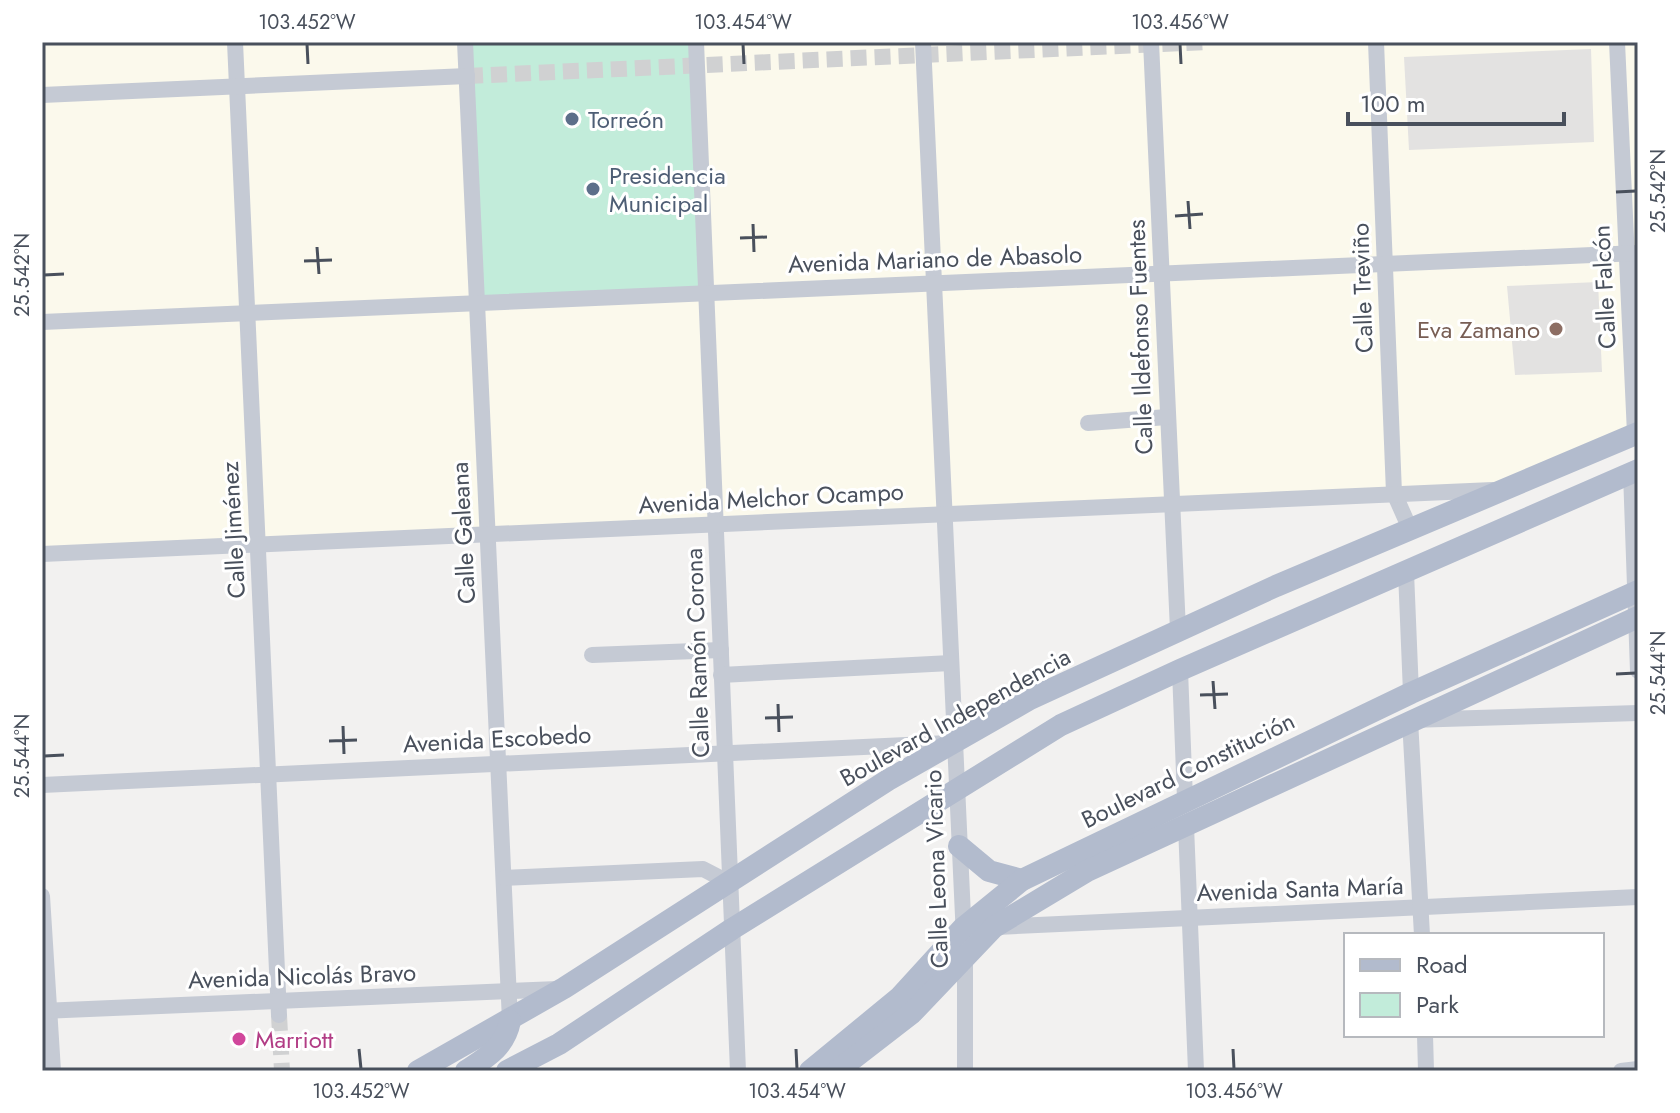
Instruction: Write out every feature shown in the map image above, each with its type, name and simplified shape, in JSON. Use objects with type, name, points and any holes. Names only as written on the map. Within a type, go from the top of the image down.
[{"type":"main road","name":"Boulevard Independencia","points":[[418,1071],[510,1021],[888,780],[1030,699],[1178,630],[1636,433]]},
{"type":"main road","points":[[507,1071],[559,1044],[732,929],[1061,725],[1634,471]]},
{"type":"main road","name":"Boulevard Constitución","points":[[810,1071],[900,997],[963,928],[1022,880],[1185,799],[1637,591]]},
{"type":"main road","name":"Boulevard Constitución","points":[[837,1071],[912,1013],[994,927],[1087,871],[1410,720],[1638,618]]},
{"type":"main road","points":[[959,846],[989,871],[1022,880]]},
{"type":"main road","points":[[466,1071],[497,1049],[507,1034],[510,1021]]},
{"type":"street","name":"Calle Jiménez","points":[[235,42],[279,1008]]},
{"type":"street","name":"Calle Galeana","points":[[465,42],[510,1021]]},
{"type":"street","name":"Calle Ramón Corona","points":[[696,42],[738,1071]]},
{"type":"street","name":"Calle Leona Vicario","points":[[923,42],[965,960],[965,1071]]},
{"type":"street","name":"Calle Ildefonso Fuentes","points":[[1151,42],[1178,630]]},
{"type":"street","name":"Calle Treviño","points":[[1376,42],[1394,493],[1410,529]]},
{"type":"street","name":"Calle Falcón","points":[[1617,42],[1632,254],[1636,433]]},
{"type":"street","points":[[42,95],[467,76]]},
{"type":"street","name":"Avenida Mariano de Abasolo","points":[[42,322],[1632,254]]},
{"type":"street","points":[[1088,423],[1167,417]]},
{"type":"street","points":[[1634,471],[1638,671]]},
{"type":"street","name":"Avenida Melchor Ocampo","points":[[42,554],[1503,489]]},
{"type":"street","points":[[1406,572],[1411,693]]},
{"type":"street","points":[[592,655],[721,650]]},
{"type":"street","points":[[721,675],[951,663]]},
{"type":"street","points":[[1180,670],[1185,799]]},
{"type":"street","points":[[1422,933],[1410,720],[1638,713]]},
{"type":"street","name":"Avenida Escobedo","points":[[42,785],[955,742]]},
{"type":"street","points":[[1186,826],[1196,1071]]},
{"type":"street","points":[[504,878],[703,869],[730,883]]},
{"type":"street","name":"Avenida Santa María","points":[[963,928],[1638,897]]},
{"type":"street","points":[[42,899],[46,1011],[53,1071]]},
{"type":"street","name":"Avenida Nicolás Bravo","points":[[46,1011],[279,1008],[564,988]]},
{"type":"street","points":[[1425,1037],[1426,1071]]},
{"type":"street","points":[[1621,1071],[1638,1069]]},
{"type":"shaded area","points":[[42,42],[1638,42],[1638,434],[1514,484],[42,550]]},
{"type":"shaded area","points":[[1591,49],[1594,142],[1409,150],[1404,57]]},
{"type":"shaded area","name":"Eva Zamano","points":[[1598,282],[1602,372],[1515,375],[1507,286]]},
{"type":"green space","points":[[464,42],[695,42],[705,291],[476,302]]},
{"type":"tunnel","points":[[467,76],[1206,42]]},
{"type":"tunnel","points":[[279,1015],[282,1071]]},
{"type":"place","name":"Torreón","points":[[572,119]]},
{"type":"place","name":"Presidencia Municipal","points":[[593,189]]},
{"type":"place","name":"Eva Zamano","points":[[1556,329]]},
{"type":"place","name":"Marriott","points":[[239,1039]]}]
